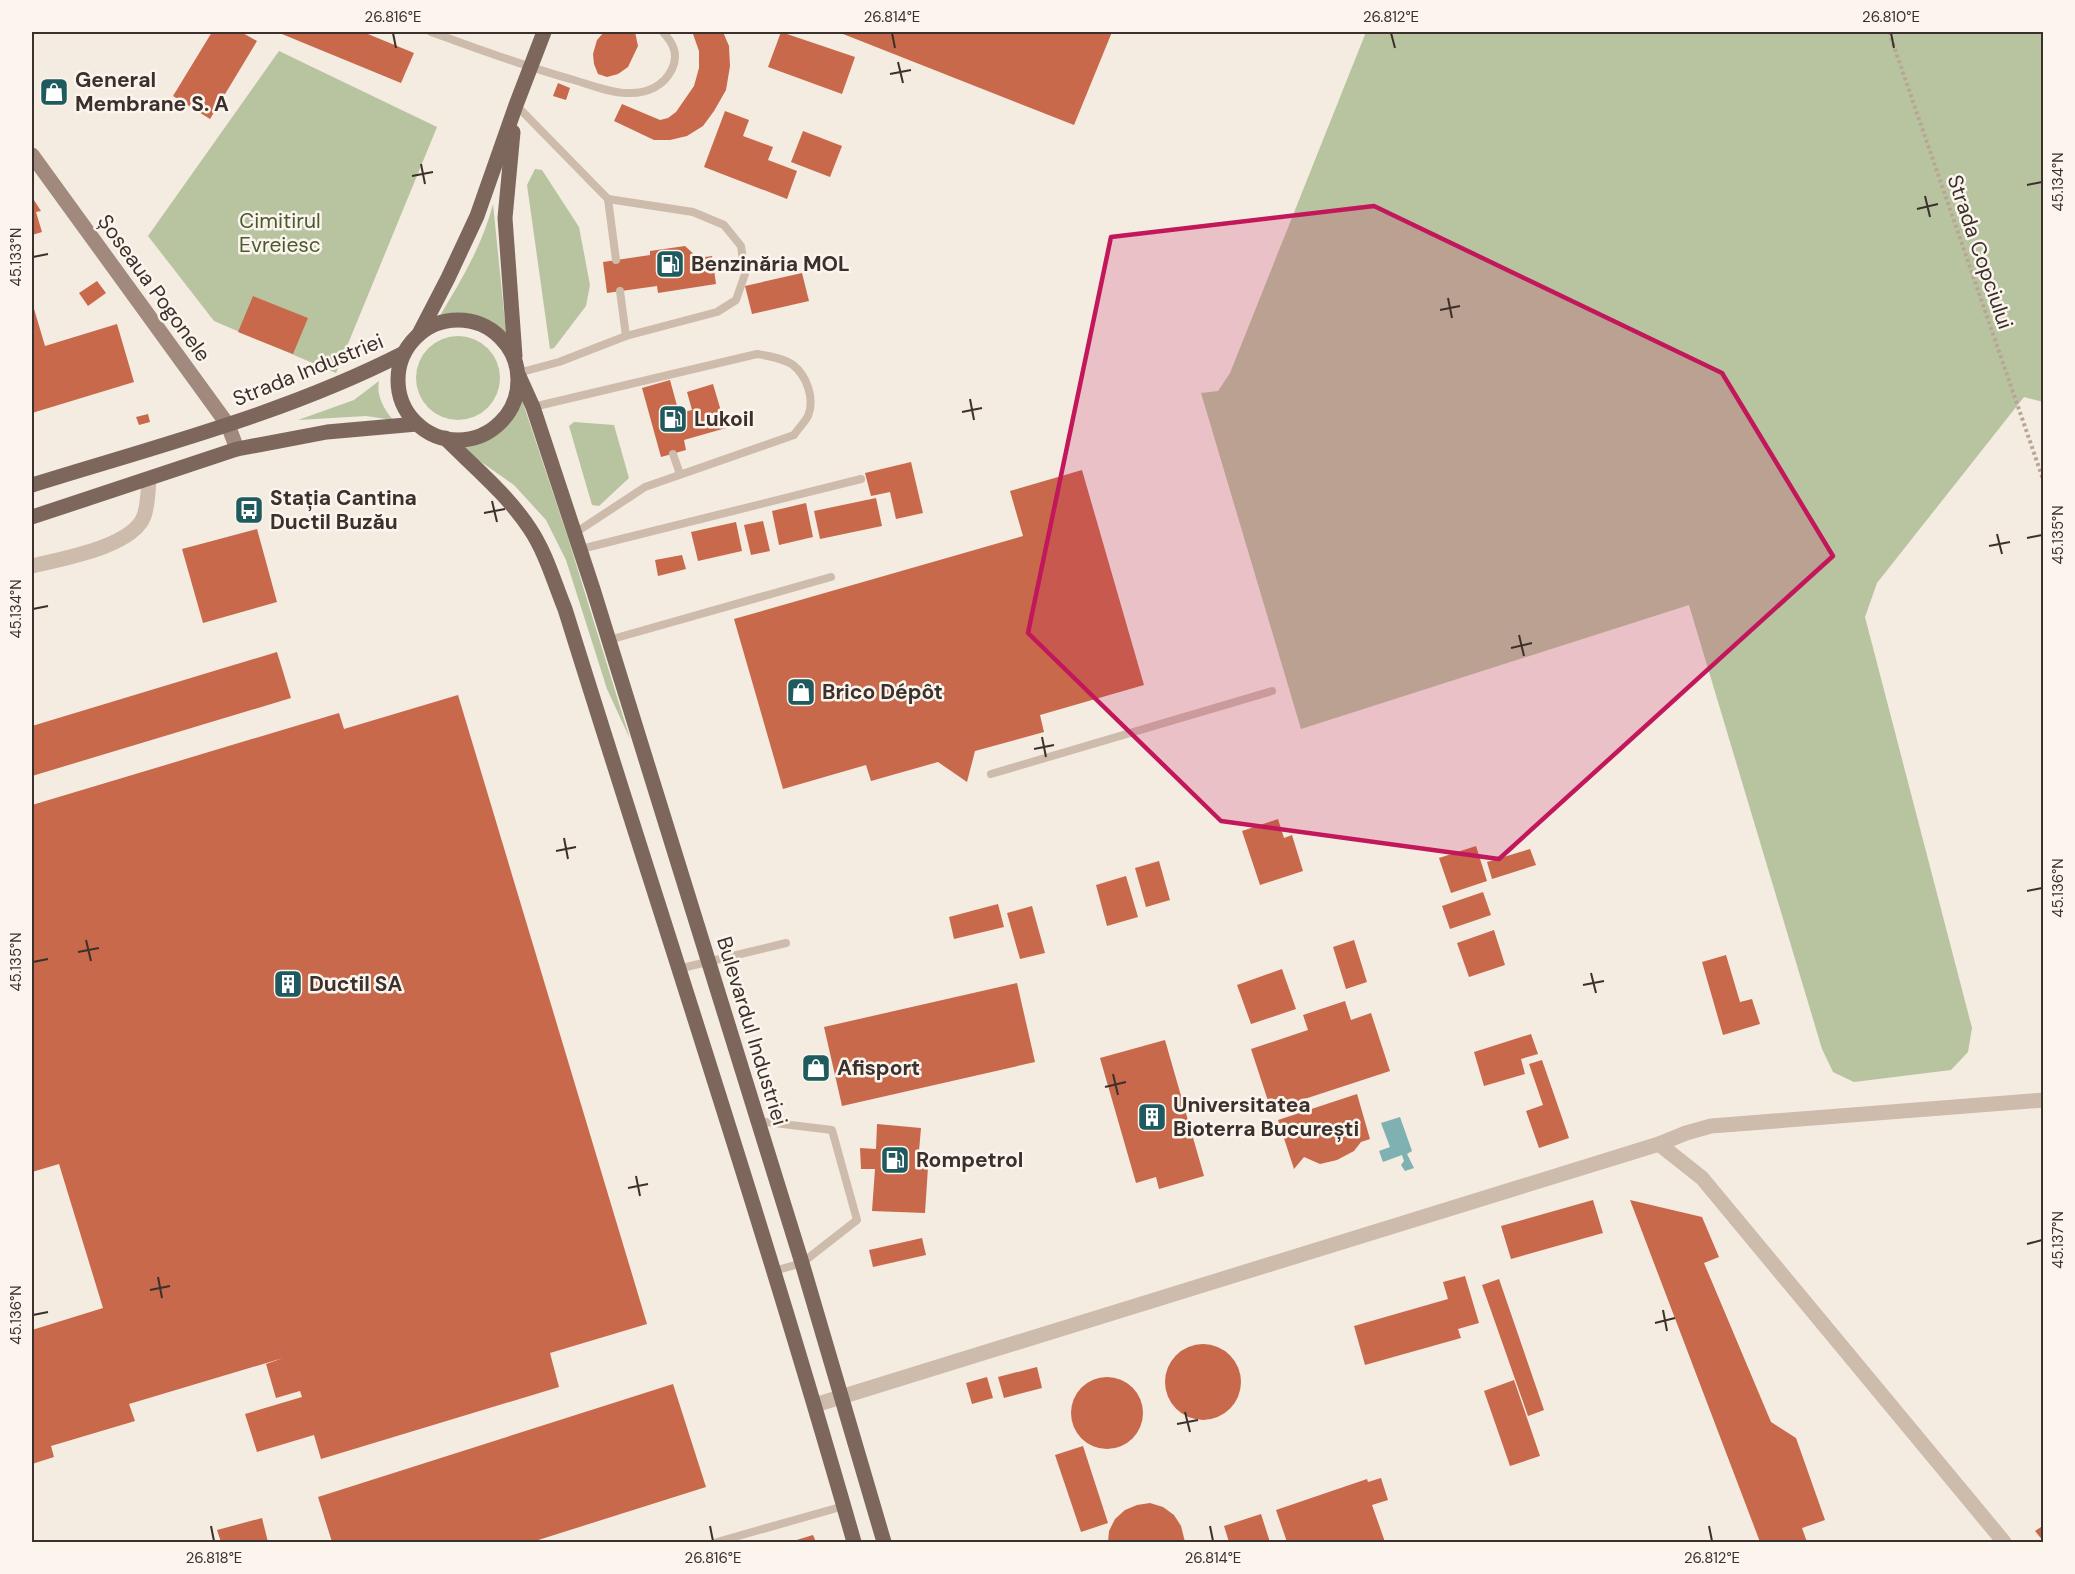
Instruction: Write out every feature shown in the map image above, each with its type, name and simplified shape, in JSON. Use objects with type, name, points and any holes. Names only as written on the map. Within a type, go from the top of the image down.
[{"type":"main road","points":[[516,105],[506,218],[515,356],[519,375],[517,392],[510,410],[498,425],[482,435],[464,440],[444,438],[430,433],[417,424],[406,409],[399,391],[399,372],[404,353],[419,334],[477,216],[516,105],[529,68],[544,32]]},
{"type":"main road","name":"Șoseaua Pogonele","points":[[32,155],[228,425],[237,449]]},
{"type":"main road","points":[[419,334],[435,324],[453,320],[472,321],[489,328],[504,340],[515,356]]},
{"type":"main road","name":"Strada Industriei","points":[[228,425],[339,385],[404,353]]},
{"type":"main road","name":"Bulevardul Industriei","points":[[519,375],[533,407],[581,549],[802,1263],[884,1542]]},
{"type":"main road","points":[[32,517],[237,449],[327,432],[417,424]]},
{"type":"main road","points":[[32,485],[228,425]]},
{"type":"main road","points":[[444,438],[498,489],[531,530],[546,560],[565,609],[774,1272],[854,1542]]},
{"type":"street","points":[[32,566],[96,550],[121,540],[144,518],[149,479]]},
{"type":"street","points":[[815,1405],[1711,1126],[2043,1100]]},
{"type":"street","points":[[1659,1144],[1702,1178],[2002,1540]]},
{"type":"lane","points":[[431,32],[529,68],[627,93],[654,89],[669,76],[676,55],[673,46],[663,32]]},
{"type":"lane","points":[[516,105],[608,199],[616,260]]},
{"type":"lane","points":[[519,375],[626,336],[717,312],[736,300],[745,274],[741,246],[724,225],[693,212],[608,199]]},
{"type":"lane","points":[[620,291],[626,336]]},
{"type":"lane","points":[[533,407],[648,383],[757,354],[792,365],[805,379],[811,397],[808,416],[794,435],[645,487],[575,532]]},
{"type":"lane","points":[[673,454],[680,474]]},
{"type":"lane","points":[[581,549],[861,479]]},
{"type":"lane","points":[[609,640],[831,577]]},
{"type":"lane","points":[[991,774],[1272,691]]},
{"type":"lane","points":[[678,969],[786,943]]},
{"type":"lane","points":[[758,1121],[831,1130],[856,1220],[802,1263],[774,1272]]},
{"type":"lane","points":[[717,1542],[844,1506]]},
{"type":"path","name":"Strada Copciului","points":[[1888,32],[2043,482]]},
{"type":"highlighted area","points":[[1374,206],[1722,373],[1833,556],[1499,859],[1221,821],[1028,633],[1111,237]]},
{"type":"green space","points":[[1366,32],[2043,32],[2043,402],[2024,397],[1877,583],[1865,617],[1972,1028],[1968,1052],[1951,1070],[1854,1082],[1833,1072],[1822,1049],[1689,605],[1301,729],[1201,393],[1218,391],[1230,373]]},
{"type":"green space","name":"Cimitirul Evreiesc","points":[[279,51],[437,127],[336,373],[214,321],[148,236]]},
{"type":"green space","points":[[535,169],[542,170],[579,227],[590,285],[586,306],[554,348],[550,349],[527,185]]},
{"type":"green space","points":[[493,204],[506,332],[490,322],[465,315],[438,319],[477,250]]},
{"type":"green space","points":[[450,336],[466,336],[482,343],[493,354],[500,370],[497,394],[488,408],[466,420],[450,420],[434,413],[423,402],[416,386],[416,370],[423,354],[434,343]]},
{"type":"green space","points":[[379,381],[378,387],[382,402],[393,420],[366,416],[298,420],[354,400]]},
{"type":"green space","points":[[522,400],[568,538],[630,739],[607,689],[566,560],[546,520],[514,485],[460,447],[489,436],[506,425],[513,418]]},
{"type":"green space","points":[[574,422],[614,425],[629,478],[599,506],[592,505],[569,426]]},
{"type":"water","points":[[1400,1117],[1412,1151],[1407,1154],[1414,1168],[1405,1171],[1401,1165],[1404,1161],[1402,1155],[1383,1162],[1379,1151],[1390,1147],[1381,1123]]},
{"type":"building","points":[[212,32],[241,32],[257,41],[210,119],[173,96]]},
{"type":"building","points":[[277,32],[363,32],[414,53],[401,83]]},
{"type":"building","points":[[604,32],[635,32],[638,46],[628,67],[618,74],[607,77],[598,74],[593,54],[597,40]]},
{"type":"building","points":[[687,32],[723,32],[729,46],[730,66],[726,90],[703,126],[687,136],[670,140],[654,140],[614,121],[622,104],[660,120],[676,112],[694,86],[699,68],[699,51],[693,34]]},
{"type":"building","points":[[781,32],[855,57],[842,94],[768,67]]},
{"type":"building","points":[[838,32],[1112,32],[1074,125]]},
{"type":"building","points":[[558,83],[570,88],[566,100],[553,96]]},
{"type":"building","points":[[725,111],[749,120],[743,136],[773,147],[768,160],[797,171],[787,199],[704,167]]},
{"type":"building","points":[[803,131],[842,146],[830,177],[791,162]]},
{"type":"building","points":[[32,197],[41,211],[36,212],[42,232],[32,235]]},
{"type":"building","points":[[685,246],[698,258],[712,256],[716,284],[658,293],[657,286],[607,293],[603,262],[650,255],[650,251]]},
{"type":"building","points":[[802,273],[809,301],[752,314],[745,286]]},
{"type":"building","points":[[97,281],[106,293],[88,306],[79,293]]},
{"type":"building","points":[[253,296],[308,318],[293,354],[238,332]]},
{"type":"building","points":[[32,302],[45,346],[117,324],[134,382],[32,413]]},
{"type":"building","points":[[670,380],[679,413],[692,410],[687,392],[713,384],[726,428],[684,440],[686,450],[661,457],[642,388]]},
{"type":"building","points":[[148,414],[150,422],[139,425],[136,417]]},
{"type":"building","points":[[911,462],[923,513],[896,519],[890,492],[871,496],[865,473]]},
{"type":"building","points":[[1082,470],[1144,685],[1040,715],[1044,732],[975,751],[967,782],[938,762],[871,781],[866,765],[783,789],[734,619],[1023,536],[1010,491]]},
{"type":"building","points":[[876,498],[882,526],[820,539],[814,511]]},
{"type":"building","points":[[806,503],[813,537],[779,545],[772,511]]},
{"type":"building","points":[[763,521],[770,551],[751,555],[744,525]]},
{"type":"building","points":[[736,522],[742,551],[698,561],[691,532]]},
{"type":"building","points":[[257,529],[277,602],[203,623],[182,549]]},
{"type":"building","points":[[682,555],[686,569],[658,576],[655,560]]},
{"type":"building","points":[[277,652],[291,698],[32,776],[32,726]]},
{"type":"building","name":"Ductil SA","points":[[458,695],[647,1324],[550,1353],[559,1387],[321,1459],[314,1435],[257,1452],[245,1414],[302,1397],[300,1391],[276,1398],[266,1364],[283,1358],[129,1404],[135,1421],[51,1446],[54,1457],[32,1464],[32,1330],[103,1308],[59,1164],[32,1172],[32,805],[339,713],[344,729]]},
{"type":"building","points":[[1278,819],[1284,838],[1292,835],[1303,871],[1260,885],[1242,831]]},
{"type":"building","points":[[1476,846],[1487,881],[1451,893],[1439,858]]},
{"type":"building","points":[[1530,849],[1536,865],[1492,879],[1487,862]]},
{"type":"building","points":[[1159,861],[1170,900],[1146,907],[1135,868]]},
{"type":"building","points":[[1126,876],[1138,917],[1107,926],[1096,885]]},
{"type":"building","points":[[1483,892],[1491,915],[1450,929],[1442,906]]},
{"type":"building","points":[[998,904],[1004,927],[954,939],[949,917]]},
{"type":"building","points":[[1032,906],[1045,953],[1020,959],[1007,913]]},
{"type":"building","points":[[1494,930],[1505,965],[1469,977],[1457,943]]},
{"type":"building","points":[[1354,940],[1367,982],[1346,989],[1333,947]]},
{"type":"building","points":[[1726,955],[1740,1002],[1752,999],[1760,1024],[1723,1035],[1702,962]]},
{"type":"building","points":[[1282,969],[1296,1009],[1251,1024],[1237,985]]},
{"type":"building","points":[[1017,983],[1035,1062],[842,1106],[824,1027]]},
{"type":"building","points":[[1345,1001],[1351,1020],[1371,1013],[1390,1071],[1271,1110],[1251,1049],[1308,1030],[1303,1015]]},
{"type":"building","points":[[1531,1034],[1538,1054],[1521,1059],[1525,1074],[1484,1086],[1474,1052]]},
{"type":"building","name":"Universitatea Bioterra București","points":[[1165,1040],[1204,1176],[1159,1189],[1156,1177],[1136,1183],[1100,1058]]},
{"type":"building","points":[[1542,1060],[1569,1138],[1539,1148],[1526,1111],[1543,1105],[1529,1064]]},
{"type":"building","points":[[1357,1094],[1370,1139],[1361,1142],[1354,1151],[1337,1160],[1320,1164],[1304,1157],[1294,1169],[1278,1120]]},
{"type":"building","name":"Rompetrol","points":[[877,1124],[921,1128],[919,1151],[929,1152],[925,1213],[872,1211],[875,1169],[861,1169],[860,1148],[876,1149]]},
{"type":"building","points":[[1593,1200],[1603,1233],[1511,1259],[1501,1226]]},
{"type":"building","points":[[1630,1200],[1702,1217],[1719,1257],[1704,1263],[1771,1422],[1796,1438],[1825,1520],[1802,1528],[1807,1542],[1760,1542]]},
{"type":"building","points":[[922,1238],[926,1255],[873,1267],[869,1250]]},
{"type":"building","points":[[1465,1276],[1479,1323],[1458,1329],[1461,1338],[1365,1365],[1354,1326],[1448,1299],[1443,1282]]},
{"type":"building","points":[[1499,1279],[1544,1410],[1528,1416],[1482,1285]]},
{"type":"building","points":[[1203,1344],[1218,1347],[1230,1355],[1238,1367],[1241,1382],[1238,1397],[1230,1409],[1218,1417],[1203,1420],[1188,1417],[1176,1409],[1168,1397],[1165,1382],[1168,1367],[1176,1355],[1188,1347]]},
{"type":"building","points":[[1037,1367],[1042,1388],[1004,1398],[998,1377]]},
{"type":"building","points":[[987,1377],[993,1398],[972,1404],[966,1383]]},
{"type":"building","points":[[1107,1377],[1127,1383],[1137,1393],[1143,1413],[1137,1433],[1127,1443],[1107,1449],[1087,1443],[1077,1433],[1071,1413],[1077,1393],[1087,1383]]},
{"type":"building","points":[[1514,1380],[1540,1456],[1510,1466],[1484,1391]]},
{"type":"building","points":[[673,1384],[706,1487],[532,1542],[332,1542],[318,1497]]},
{"type":"building","points":[[1083,1446],[1108,1523],[1081,1532],[1055,1455]]},
{"type":"building","points":[[1381,1478],[1388,1500],[1372,1505],[1385,1542],[1287,1542],[1276,1510],[1367,1479],[1368,1482]]},
{"type":"building","points":[[1150,1503],[1163,1507],[1174,1515],[1181,1526],[1185,1542],[1108,1542],[1109,1531],[1115,1519],[1125,1510]]},
{"type":"building","points":[[1261,1514],[1270,1542],[1229,1542],[1224,1526]]},
{"type":"building","points":[[262,1518],[268,1542],[221,1542],[217,1530]]},
{"type":"building","points":[[2044,1525],[2044,1542],[2035,1531]]},
{"type":"building","points":[[813,1535],[816,1542],[790,1542]]},
{"type":"place","name":"General Membrane S. A","points":[[54,92]]},
{"type":"place","name":"Benzinăria MOL","points":[[670,264]]},
{"type":"place","name":"Lukoil","points":[[673,419]]},
{"type":"place","name":"Stația Cantina Ductil Buzău","points":[[249,510]]},
{"type":"place","name":"Brico Dépôt","points":[[801,692]]},
{"type":"place","name":"Ductil SA","points":[[288,984]]},
{"type":"place","name":"Afisport","points":[[816,1068]]},
{"type":"place","name":"Universitatea Bioterra București","points":[[1152,1117]]},
{"type":"place","name":"Rompetrol","points":[[895,1160]]}]
